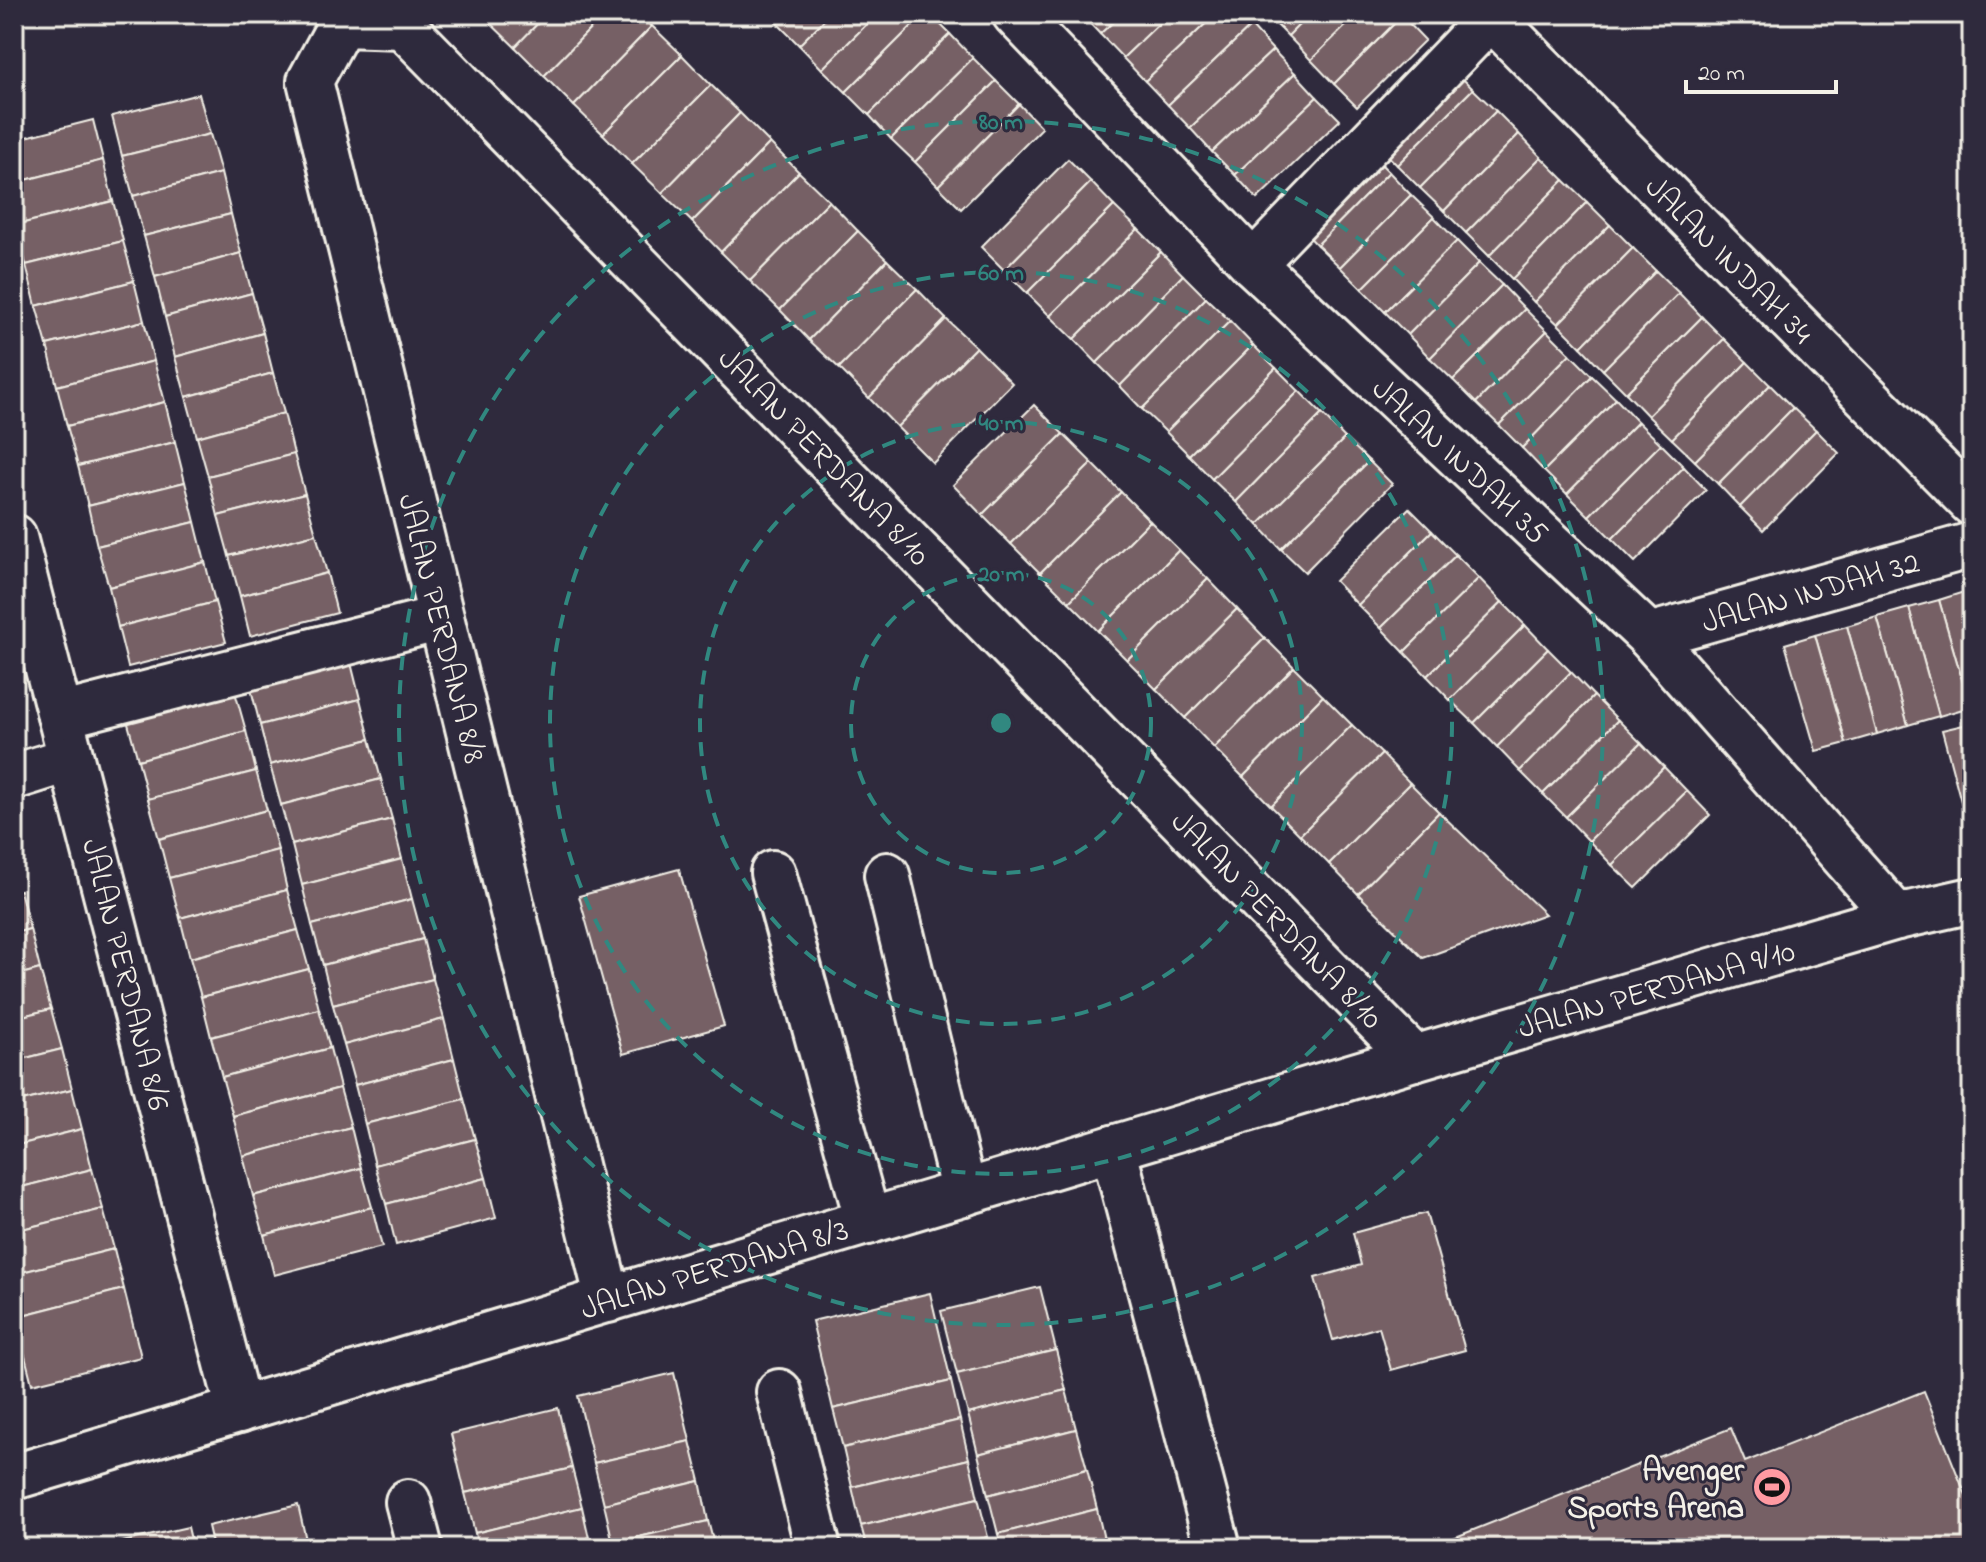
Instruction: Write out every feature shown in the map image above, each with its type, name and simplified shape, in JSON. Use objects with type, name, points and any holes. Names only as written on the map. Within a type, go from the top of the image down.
[{"type":"street","name":"JALAN INDAH 35","points":[[1015,14],[1253,264],[1649,636],[1897,917]]},
{"type":"street","points":[[1253,264],[1490,16]]},
{"type":"street","name":"JALAN INDAH 34","points":[[1490,16],[1972,503]]},
{"type":"street","name":"JALAN PERDANA 8/8","points":[[403,26],[341,24],[310,81],[608,1300]]},
{"type":"street","name":"JALAN PERDANA 8/10","points":[[403,26],[1414,1058]]},
{"type":"street","name":"JALAN PERDANA 8/6","points":[[14,537],[239,1410]]},
{"type":"street","name":"JALAN INDAH 32","points":[[1649,636],[1972,545]]},
{"type":"street","points":[[60,716],[441,618]]},
{"type":"street","points":[[14,777],[71,759]]},
{"type":"street","points":[[773,873],[868,1222]]},
{"type":"street","points":[[887,875],[964,1193]]},
{"type":"street","name":"JALAN PERDANA 9/10","points":[[1414,1058],[1897,917],[1972,900]]},
{"type":"street","name":"JALAN PERDANA 8/3","points":[[14,1477],[1414,1058]]},
{"type":"street","points":[[1113,1148],[1218,1548]]},
{"type":"street","points":[[779,1392],[818,1548]]},
{"type":"street","points":[[408,1502],[420,1548]]},
{"type":"building","points":[[489,14],[547,14],[515,47],[485,18]]},
{"type":"building","points":[[547,14],[605,14],[544,76],[515,47]]},
{"type":"building","points":[[605,14],[640,14],[652,26],[574,106],[544,76]]},
{"type":"building","points":[[784,14],[830,14],[799,45],[776,22]]},
{"type":"building","points":[[830,14],[877,14],[822,69],[799,45]]},
{"type":"building","points":[[877,14],[924,14],[846,92],[822,69]]},
{"type":"building","points":[[924,14],[930,14],[950,34],[869,115],[846,92]]},
{"type":"building","points":[[1081,14],[1122,14],[1100,34]]},
{"type":"building","points":[[1122,14],[1169,14],[1123,58],[1100,34]]},
{"type":"building","points":[[1169,14],[1216,14],[1145,81],[1123,58]]},
{"type":"building","points":[[1216,14],[1239,14],[1251,26],[1168,105],[1145,81]]},
{"type":"building","points":[[1266,14],[1310,14],[1288,36]]},
{"type":"building","points":[[1310,14],[1358,14],[1311,60],[1288,36]]},
{"type":"building","points":[[1358,14],[1402,16],[1334,84],[1311,60]]},
{"type":"building","points":[[1402,16],[1425,40],[1357,107],[1334,84]]},
{"type":"building","points":[[652,26],[682,55],[603,134],[574,106]]},
{"type":"building","points":[[1251,26],[1273,50],[1190,128],[1168,105]]},
{"type":"building","points":[[950,34],[973,58],[891,139],[869,115]]},
{"type":"building","points":[[1273,50],[1295,73],[1212,152],[1190,128]]},
{"type":"building","points":[[682,55],[711,85],[632,164],[603,134]]},
{"type":"building","points":[[973,58],[996,81],[915,162],[891,139]]},
{"type":"building","points":[[1450,66],[1473,89],[1397,165],[1375,142]]},
{"type":"building","points":[[1295,73],[1317,97],[1235,175],[1212,152]]},
{"type":"building","points":[[996,81],[1019,104],[938,186],[915,162]]},
{"type":"building","points":[[711,85],[740,113],[662,193],[632,164]]},
{"type":"building","points":[[1473,89],[1496,111],[1420,188],[1397,165]]},
{"type":"building","points":[[199,94],[210,134],[122,156],[112,116]]},
{"type":"building","points":[[1317,97],[1340,120],[1257,199],[1235,175]]},
{"type":"building","points":[[1019,104],[1042,128],[961,209],[938,186]]},
{"type":"building","points":[[1496,111],[1519,134],[1444,211],[1420,188]]},
{"type":"building","points":[[740,113],[770,143],[692,222],[662,193]]},
{"type":"building","points":[[93,120],[103,160],[14,183],[14,140]]},
{"type":"building","points":[[210,134],[221,173],[133,196],[122,156]]},
{"type":"building","points":[[1519,134],[1541,157],[1466,233],[1444,211]]},
{"type":"building","points":[[770,143],[799,172],[721,252],[692,222]]},
{"type":"building","points":[[1366,149],[1389,172],[1317,245],[1294,221]]},
{"type":"building","points":[[1541,157],[1564,180],[1489,256],[1466,233]]},
{"type":"building","points":[[1068,159],[1091,182],[1004,270],[981,247]]},
{"type":"building","points":[[103,160],[113,201],[16,225],[14,183]]},
{"type":"building","points":[[799,172],[829,201],[750,281],[721,252]]},
{"type":"building","points":[[1389,172],[1411,195],[1340,267],[1317,245]]},
{"type":"building","points":[[221,173],[231,214],[144,236],[133,196]]},
{"type":"building","points":[[1564,180],[1587,202],[1512,279],[1489,256]]},
{"type":"building","points":[[1091,182],[1114,206],[1027,293],[1004,270]]},
{"type":"building","points":[[1411,195],[1434,217],[1362,289],[1340,267]]},
{"type":"building","points":[[113,201],[123,241],[26,265],[16,225]]},
{"type":"building","points":[[829,201],[858,231],[780,310],[750,281]]},
{"type":"building","points":[[1587,202],[1610,225],[1534,302],[1512,279]]},
{"type":"building","points":[[1114,206],[1138,229],[1050,316],[1027,293]]},
{"type":"building","points":[[231,214],[241,253],[155,277],[144,236]]},
{"type":"building","points":[[1434,217],[1457,241],[1385,312],[1362,289]]},
{"type":"building","points":[[1610,225],[1633,248],[1558,324],[1534,302]]},
{"type":"building","points":[[1138,229],[1161,252],[1074,339],[1050,316]]},
{"type":"building","points":[[858,231],[887,260],[809,340],[780,310]]},
{"type":"building","points":[[123,241],[134,281],[36,306],[26,265]]},
{"type":"building","points":[[1457,241],[1479,263],[1408,335],[1385,312]]},
{"type":"building","points":[[1633,248],[1656,271],[1581,347],[1558,324]]},
{"type":"building","points":[[1161,252],[1183,275],[1097,363],[1074,339]]},
{"type":"building","points":[[241,253],[252,293],[165,317],[155,277]]},
{"type":"building","points":[[887,260],[917,289],[839,368],[809,340]]},
{"type":"building","points":[[1479,263],[1502,285],[1430,358],[1408,335]]},
{"type":"building","points":[[1656,271],[1679,293],[1603,370],[1581,347]]},
{"type":"building","points":[[1183,275],[1206,298],[1120,386],[1097,363]]},
{"type":"building","points":[[134,281],[144,321],[47,345],[36,306]]},
{"type":"building","points":[[1502,285],[1525,309],[1453,380],[1430,358]]},
{"type":"building","points":[[917,289],[946,319],[869,398],[839,368]]},
{"type":"building","points":[[252,293],[263,333],[175,357],[165,317]]},
{"type":"building","points":[[1679,293],[1702,317],[1626,393],[1603,370]]},
{"type":"building","points":[[1206,298],[1230,321],[1142,409],[1120,386]]},
{"type":"building","points":[[1525,309],[1547,331],[1476,403],[1453,380]]},
{"type":"building","points":[[1702,317],[1724,339],[1648,416],[1626,393]]},
{"type":"building","points":[[946,319],[976,347],[897,427],[869,398]]},
{"type":"building","points":[[144,321],[154,361],[57,386],[47,345]]},
{"type":"building","points":[[1230,321],[1253,345],[1166,432],[1142,409]]},
{"type":"building","points":[[1547,331],[1570,354],[1499,425],[1476,403]]},
{"type":"building","points":[[263,333],[273,373],[186,397],[175,357]]},
{"type":"building","points":[[1724,339],[1747,362],[1672,439],[1648,416]]},
{"type":"building","points":[[1253,345],[1276,368],[1189,455],[1166,432]]},
{"type":"building","points":[[976,347],[1012,383],[933,463],[897,427]]},
{"type":"building","points":[[1570,354],[1592,376],[1522,448],[1499,425]]},
{"type":"building","points":[[154,361],[165,402],[67,426],[57,386]]},
{"type":"building","points":[[1747,362],[1770,385],[1695,461],[1672,439]]},
{"type":"building","points":[[1276,368],[1299,391],[1212,479],[1189,455]]},
{"type":"building","points":[[273,373],[284,413],[197,437],[186,397]]},
{"type":"building","points":[[1592,376],[1616,399],[1544,471],[1522,448]]},
{"type":"building","points":[[1770,385],[1793,408],[1718,484],[1695,461]]},
{"type":"building","points":[[1299,391],[1322,414],[1236,502],[1212,479]]},
{"type":"building","points":[[1616,399],[1638,422],[1567,494],[1544,471]]},
{"type":"building","points":[[165,402],[175,442],[78,466],[67,426]]},
{"type":"building","points":[[1034,405],[1063,434],[982,515],[953,485]]},
{"type":"building","points":[[1793,408],[1816,430],[1740,507],[1718,484]]},
{"type":"building","points":[[284,413],[294,454],[208,476],[197,437]]},
{"type":"building","points":[[1322,414],[1345,438],[1258,525],[1236,502]]},
{"type":"building","points":[[1638,422],[1661,444],[1589,516],[1567,494]]},
{"type":"building","points":[[1816,430],[1839,453],[1763,530],[1740,507]]},
{"type":"building","points":[[1063,434],[1092,463],[1011,544],[982,515]]},
{"type":"building","points":[[1345,438],[1369,461],[1281,549],[1258,525]]},
{"type":"building","points":[[175,442],[185,482],[88,506],[78,466]]},
{"type":"building","points":[[1661,444],[1684,467],[1612,539],[1589,516]]},
{"type":"building","points":[[294,454],[305,494],[218,516],[208,476]]},
{"type":"building","points":[[1369,461],[1392,484],[1305,572],[1281,549]]},
{"type":"building","points":[[1092,463],[1121,492],[1040,573],[1011,544]]},
{"type":"building","points":[[1684,467],[1706,490],[1635,562],[1612,539]]},
{"type":"building","points":[[185,482],[195,522],[97,546],[88,506]]},
{"type":"building","points":[[1121,492],[1150,521],[1069,602],[1040,573]]},
{"type":"building","points":[[305,494],[316,534],[229,556],[218,516]]},
{"type":"building","points":[[1409,508],[1432,531],[1358,605],[1335,581]]},
{"type":"building","points":[[1150,521],[1179,550],[1098,631],[1069,602]]},
{"type":"building","points":[[195,522],[205,562],[109,587],[97,546]]},
{"type":"building","points":[[1432,531],[1456,555],[1381,628],[1358,605]]},
{"type":"building","points":[[316,534],[327,573],[240,596],[229,556]]},
{"type":"building","points":[[1179,550],[1208,579],[1127,660],[1098,631]]},
{"type":"building","points":[[1456,555],[1479,578],[1404,652],[1381,628]]},
{"type":"building","points":[[205,562],[215,602],[118,627],[109,587]]},
{"type":"building","points":[[327,573],[337,613],[250,636],[240,596]]},
{"type":"building","points":[[1479,578],[1502,602],[1427,676],[1404,652]]},
{"type":"building","points":[[1208,579],[1237,609],[1156,689],[1127,660]]},
{"type":"building","points":[[1970,590],[1972,706],[1970,707],[1939,600]]},
{"type":"building","points":[[1939,600],[1970,707],[1939,716],[1909,608]]},
{"type":"building","points":[[215,602],[226,642],[128,667],[118,627]]},
{"type":"building","points":[[1502,602],[1525,625],[1450,700],[1427,676]]},
{"type":"building","points":[[1909,608],[1939,716],[1908,725],[1877,617]]},
{"type":"building","points":[[1237,609],[1265,638],[1185,718],[1156,689]]},
{"type":"building","points":[[1877,617],[1908,725],[1877,734],[1847,626]]},
{"type":"building","points":[[1525,625],[1548,649],[1474,723],[1450,700]]},
{"type":"building","points":[[1847,626],[1877,734],[1846,743],[1815,635]]},
{"type":"building","points":[[1815,635],[1846,743],[1816,751],[1785,644]]},
{"type":"building","points":[[1265,638],[1294,667],[1214,748],[1185,718]]},
{"type":"building","points":[[1548,649],[1571,672],[1497,747],[1474,723]]},
{"type":"building","points":[[350,659],[360,699],[260,725],[250,685]]},
{"type":"building","points":[[1294,667],[1323,696],[1243,777],[1214,748]]},
{"type":"building","points":[[1571,672],[1594,696],[1520,771],[1497,747]]},
{"type":"building","points":[[235,692],[246,731],[138,760],[127,720]]},
{"type":"building","points":[[1323,696],[1352,725],[1271,806],[1243,777]]},
{"type":"building","points":[[1594,696],[1618,720],[1543,794],[1520,771]]},
{"type":"building","points":[[360,699],[370,739],[270,765],[260,725]]},
{"type":"building","points":[[1618,720],[1641,743],[1566,817],[1543,794]]},
{"type":"building","points":[[1972,723],[1972,843],[1942,730]]},
{"type":"building","points":[[1352,725],[1382,754],[1300,835],[1271,806]]},
{"type":"building","points":[[246,731],[256,771],[148,799],[138,760]]},
{"type":"building","points":[[370,739],[381,779],[281,805],[270,765]]},
{"type":"building","points":[[1641,743],[1664,767],[1589,841],[1566,817]]},
{"type":"building","points":[[1382,754],[1410,783],[1329,864],[1300,835]]},
{"type":"building","points":[[1664,767],[1687,791],[1612,865],[1589,841]]},
{"type":"building","points":[[256,771],[267,810],[159,839],[148,799]]},
{"type":"building","points":[[381,779],[392,819],[292,845],[281,805]]},
{"type":"building","points":[[1410,783],[1439,812],[1358,894],[1329,864]]},
{"type":"building","points":[[1687,791],[1710,815],[1636,888],[1612,865]]},
{"type":"building","points":[[267,810],[278,850],[169,878],[159,839]]},
{"type":"building","points":[[1439,812],[1545,914],[1423,958],[1358,894]]},
{"type":"building","points":[[392,819],[402,859],[302,885],[292,845]]},
{"type":"building","points":[[278,850],[287,890],[180,918],[169,878]]},
{"type":"building","points":[[402,859],[412,899],[312,925],[302,885]]},
{"type":"building","points":[[679,869],[724,1026],[623,1054],[579,896]]},
{"type":"building","points":[[20,890],[30,929],[14,933],[14,891]]},
{"type":"building","points":[[287,890],[298,930],[190,958],[180,918]]},
{"type":"building","points":[[412,899],[423,939],[323,965],[312,925]]},
{"type":"building","points":[[30,929],[40,969],[14,976],[14,933]]},
{"type":"building","points":[[298,930],[309,969],[201,997],[190,958]]},
{"type":"building","points":[[423,939],[433,979],[333,1005],[323,965]]},
{"type":"building","points":[[40,969],[51,1009],[14,1018],[14,976]]},
{"type":"building","points":[[309,969],[319,1009],[211,1037],[201,997]]},
{"type":"building","points":[[433,979],[444,1019],[344,1045],[333,1005]]},
{"type":"building","points":[[51,1009],[62,1049],[14,1061],[14,1018]]},
{"type":"building","points":[[319,1009],[330,1048],[222,1077],[211,1037]]},
{"type":"building","points":[[444,1019],[454,1059],[355,1085],[344,1045]]},
{"type":"building","points":[[330,1048],[340,1088],[233,1116],[222,1077]]},
{"type":"building","points":[[62,1049],[72,1089],[14,1103],[14,1061]]},
{"type":"building","points":[[454,1059],[464,1099],[365,1124],[355,1085]]},
{"type":"building","points":[[340,1088],[351,1127],[243,1156],[233,1116]]},
{"type":"building","points":[[72,1089],[82,1129],[14,1146],[14,1103]]},
{"type":"building","points":[[464,1099],[475,1139],[375,1165],[365,1124]]},
{"type":"building","points":[[351,1127],[361,1168],[253,1196],[243,1156]]},
{"type":"building","points":[[82,1129],[92,1169],[14,1189],[14,1146]]},
{"type":"building","points":[[475,1139],[486,1178],[386,1204],[375,1165]]},
{"type":"building","points":[[361,1168],[372,1207],[264,1235],[253,1196]]},
{"type":"building","points":[[92,1169],[103,1209],[14,1231],[14,1189]]},
{"type":"building","points":[[486,1178],[496,1218],[396,1245],[386,1204]]},
{"type":"building","points":[[372,1207],[382,1247],[274,1275],[264,1235]]},
{"type":"building","points":[[103,1209],[114,1249],[14,1274],[14,1231]]},
{"type":"building","points":[[1426,1213],[1465,1350],[1391,1370],[1379,1327],[1333,1340],[1315,1278],[1361,1265],[1353,1233]]},
{"type":"building","points":[[114,1249],[124,1289],[15,1317],[14,1274]]},
{"type":"building","points":[[1040,1287],[1056,1350],[957,1374],[941,1311]]},
{"type":"building","points":[[124,1289],[141,1357],[32,1384],[15,1317]]},
{"type":"building","points":[[930,1293],[951,1381],[833,1409],[812,1321]]},
{"type":"building","points":[[1056,1350],[1066,1390],[968,1414],[957,1374]]},
{"type":"building","points":[[674,1373],[690,1441],[594,1463],[578,1396]]},
{"type":"building","points":[[951,1381],[960,1420],[843,1448],[833,1409]]},
{"type":"building","points":[[1066,1390],[1076,1429],[978,1454],[968,1414]]},
{"type":"building","name":"Avenger Sports Arena","points":[[1924,1391],[1972,1511],[1972,1548],[1428,1548],[1731,1428],[1745,1462]]},
{"type":"building","points":[[558,1408],[572,1468],[465,1493],[451,1434]]},
{"type":"building","points":[[960,1420],[969,1459],[852,1487],[843,1448]]},
{"type":"building","points":[[1076,1429],[1087,1469],[988,1495],[978,1454]]},
{"type":"building","points":[[690,1441],[700,1481],[604,1504],[594,1463]]},
{"type":"building","points":[[969,1459],[978,1498],[861,1526],[852,1487]]},
{"type":"building","points":[[572,1468],[582,1507],[475,1533],[465,1493]]},
{"type":"building","points":[[1087,1469],[1097,1509],[998,1534],[988,1495]]},
{"type":"building","points":[[700,1481],[708,1521],[613,1543],[604,1504]]},
{"type":"building","points":[[978,1498],[988,1537],[942,1548],[867,1548],[861,1526]]},
{"type":"building","points":[[298,1505],[307,1544],[290,1548],[213,1548],[208,1526]]},
{"type":"building","points":[[582,1507],[591,1547],[478,1548],[475,1533]]},
{"type":"building","points":[[1097,1509],[1106,1548],[1002,1548],[998,1534]]},
{"type":"building","points":[[708,1521],[715,1548],[614,1548],[613,1543]]},
{"type":"building","points":[[188,1527],[193,1548],[96,1548]]},
{"type":"building","points":[[988,1537],[991,1548],[942,1548]]},
{"type":"place","name":"Avenger Sports Arena","points":[[1772,1487]]}]
